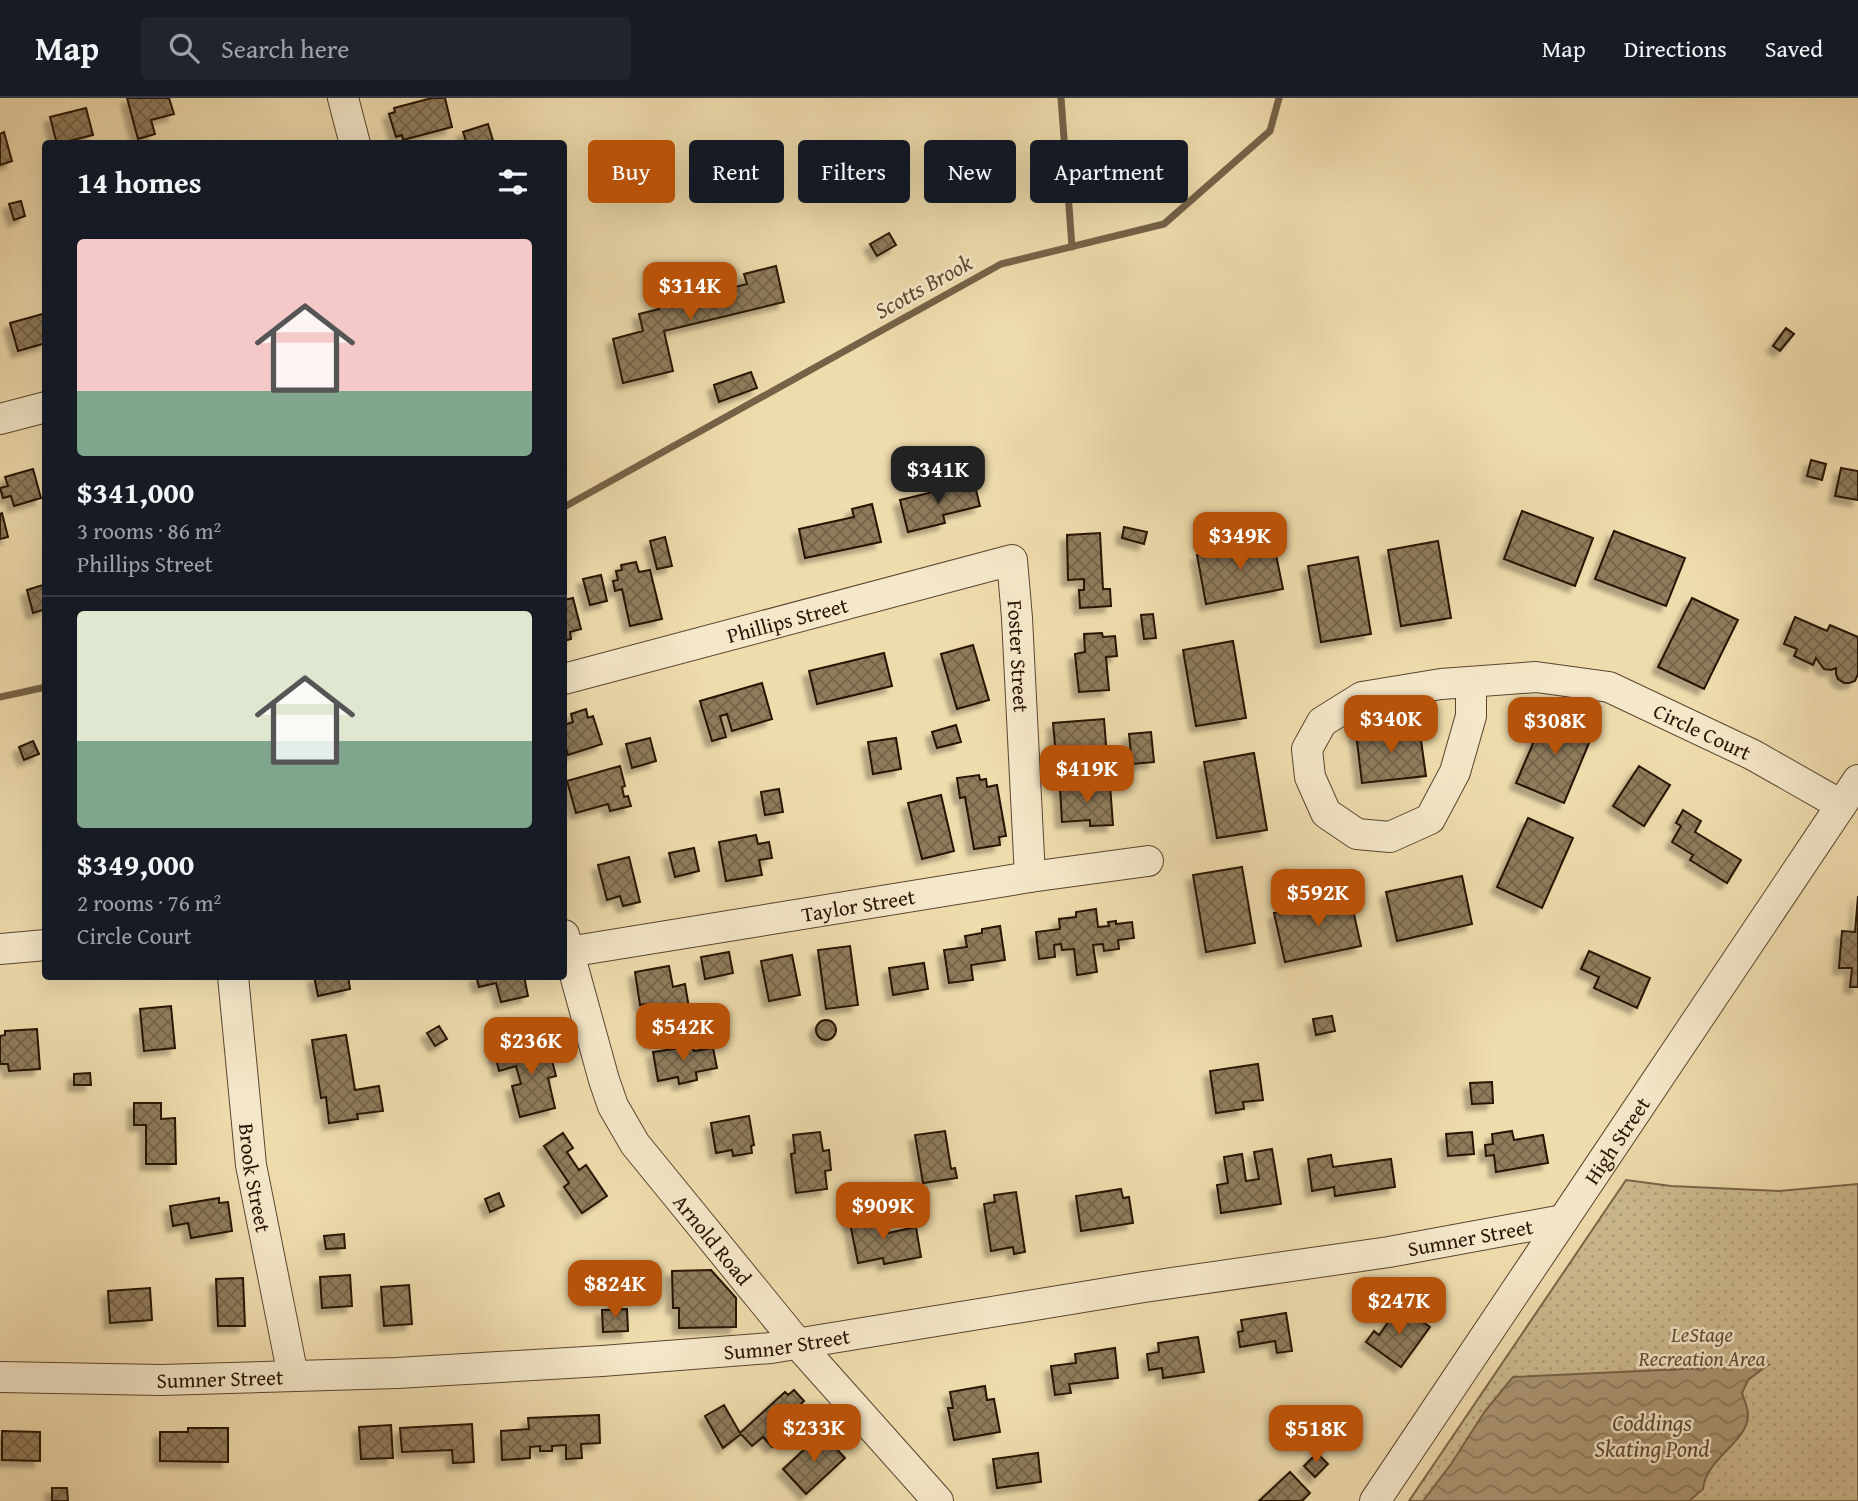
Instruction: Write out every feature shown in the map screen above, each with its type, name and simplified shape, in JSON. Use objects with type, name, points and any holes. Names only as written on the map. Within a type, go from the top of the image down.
[{"type":"street","points":[[343,98],[354,140]]},
{"type":"street","points":[[0,419],[42,408]]},
{"type":"street","name":"Phillips Street","points":[[567,678],[1012,560]]},
{"type":"street","name":"Foster Street","points":[[1012,560],[1030,877]]},
{"type":"street","name":"Circle Court","points":[[1471,682],[1471,716],[1455,772],[1430,819],[1390,837],[1357,834],[1326,813],[1310,777],[1307,749],[1322,722],[1362,697],[1441,684],[1536,677],[1609,687],[1754,755],[1841,805]]},
{"type":"street","name":"High Street","points":[[1375,1501],[1858,780]]},
{"type":"street","name":"Taylor Street","points":[[567,944],[1148,861]]},
{"type":"street","points":[[0,948],[42,945]]},
{"type":"street","name":"Arnold Road","points":[[567,948],[604,1080],[623,1125],[650,1164],[798,1344],[938,1501]]},
{"type":"street","name":"Brook Street","points":[[233,980],[251,1165],[293,1376]]},
{"type":"street","name":"Sumner Street","points":[[0,1377],[161,1380],[397,1373],[771,1349],[1144,1287],[1389,1252],[1563,1220]]},
{"type":"green space","name":"LeStage Recreation Area","points":[[1626,1180],[1671,1186],[1779,1191],[1858,1184],[1858,1501],[1409,1501]]},
{"type":"water","name":"Coddings Skating Pond","points":[[1768,1365],[1748,1380],[1742,1393],[1748,1415],[1741,1434],[1711,1468],[1703,1489],[1689,1501],[1423,1501],[1485,1411],[1513,1377]]},
{"type":"building","points":[[127,98],[169,98],[174,114],[151,120],[155,134],[138,139]]},
{"type":"building","points":[[432,98],[445,98],[452,127],[403,140],[402,135],[396,137],[389,114],[395,112],[394,108]]},
{"type":"building","points":[[86,108],[93,135],[73,140],[56,140],[50,117]]},
{"type":"building","points":[[488,124],[493,140],[466,140],[463,132]]},
{"type":"building","points":[[4,132],[12,161],[0,165],[0,134]]},
{"type":"building","points":[[21,201],[25,216],[14,220],[9,204]]},
{"type":"building","points":[[889,233],[896,245],[877,256],[870,244]]},
{"type":"building","points":[[776,266],[784,302],[664,331],[673,371],[623,383],[613,339],[643,331],[639,314],[659,309],[658,306],[747,284],[744,274]]},
{"type":"building","points":[[42,314],[42,344],[18,351],[10,323]]},
{"type":"building","points":[[1786,328],[1794,334],[1780,351],[1773,346]]},
{"type":"building","points":[[751,372],[757,388],[719,402],[714,385]]},
{"type":"building","points":[[1811,460],[1826,464],[1822,480],[1807,476]]},
{"type":"building","points":[[1841,468],[1858,471],[1858,500],[1835,496]]},
{"type":"building","points":[[33,469],[41,498],[14,506],[11,496],[3,498],[0,488],[8,486],[5,477]]},
{"type":"building","points":[[974,482],[980,506],[943,515],[945,523],[908,532],[900,500]]},
{"type":"building","points":[[872,504],[881,542],[805,558],[799,529],[854,517],[852,509]]},
{"type":"building","points":[[1522,511],[1593,538],[1575,586],[1504,559]]},
{"type":"building","points":[[2,513],[8,537],[0,539],[0,514]]},
{"type":"building","points":[[1124,527],[1147,532],[1144,544],[1122,538]]},
{"type":"building","points":[[1614,531],[1685,558],[1666,606],[1595,579]]},
{"type":"building","points":[[1100,533],[1103,589],[1110,589],[1111,606],[1080,608],[1079,590],[1084,590],[1084,579],[1068,580],[1067,535]]},
{"type":"building","points":[[665,537],[672,566],[657,569],[650,541]]},
{"type":"building","points":[[1273,540],[1283,589],[1206,604],[1197,555]]},
{"type":"building","points":[[1438,541],[1451,618],[1401,626],[1388,550]]},
{"type":"building","points":[[1358,557],[1371,634],[1321,642],[1308,566]]},
{"type":"building","points":[[636,562],[639,572],[650,570],[662,619],[630,626],[622,589],[615,591],[613,581],[618,580],[616,571],[622,570],[621,565]]},
{"type":"building","points":[[601,575],[607,601],[590,605],[583,579]]},
{"type":"building","points":[[42,585],[42,610],[33,613],[27,590]]},
{"type":"building","points":[[573,598],[581,629],[570,632],[571,639],[567,640],[567,599]]},
{"type":"building","points":[[1692,598],[1738,620],[1704,689],[1658,667]]},
{"type":"building","points":[[1153,614],[1156,638],[1144,639],[1141,615]]},
{"type":"building","points":[[1795,617],[1827,631],[1830,625],[1858,637],[1858,674],[1855,681],[1844,683],[1838,679],[1836,668],[1824,669],[1816,658],[1813,665],[1794,656],[1797,649],[1784,644]]},
{"type":"building","points":[[1102,633],[1103,637],[1115,636],[1117,656],[1106,657],[1109,690],[1079,692],[1075,654],[1085,652],[1084,634]]},
{"type":"building","points":[[1233,641],[1246,718],[1196,726],[1183,650]]},
{"type":"building","points":[[973,645],[989,700],[957,709],[941,654]]},
{"type":"building","points":[[884,653],[892,686],[817,704],[809,671]]},
{"type":"building","points":[[762,683],[772,719],[732,731],[727,714],[720,716],[726,737],[712,741],[700,701]]},
{"type":"building","points":[[586,709],[588,718],[593,716],[602,744],[568,755],[567,724],[573,722],[571,714]]},
{"type":"building","points":[[1547,711],[1594,731],[1564,803],[1516,783]]},
{"type":"building","points":[[1104,719],[1107,757],[1087,759],[1087,754],[1056,756],[1053,723]]},
{"type":"building","points":[[956,725],[961,742],[937,748],[932,732]]},
{"type":"building","points":[[1419,726],[1426,776],[1362,783],[1356,733]]},
{"type":"building","points":[[1151,732],[1154,762],[1132,764],[1129,734]]},
{"type":"building","points":[[650,738],[656,761],[632,768],[626,744]]},
{"type":"building","points":[[896,738],[901,769],[873,774],[868,742]]},
{"type":"building","points":[[33,741],[39,754],[24,760],[19,747]]},
{"type":"building","points":[[1254,753],[1267,830],[1217,838],[1204,762]]},
{"type":"building","points":[[620,766],[625,786],[622,787],[624,797],[628,796],[631,806],[610,811],[608,804],[576,813],[567,781]]},
{"type":"building","points":[[1639,766],[1670,785],[1644,826],[1613,806]]},
{"type":"building","points":[[979,775],[980,780],[986,779],[987,787],[997,785],[1006,836],[999,837],[1000,845],[974,849],[965,797],[960,798],[957,778]]},
{"type":"building","points":[[1110,785],[1113,825],[1090,826],[1090,820],[1062,822],[1060,788]]},
{"type":"building","points":[[779,789],[783,812],[765,815],[761,792]]},
{"type":"building","points":[[941,795],[954,851],[922,859],[908,803]]},
{"type":"building","points":[[1683,810],[1701,821],[1695,832],[1741,860],[1727,883],[1690,860],[1693,855],[1672,842],[1681,826],[1676,823]]},
{"type":"building","points":[[1528,818],[1573,838],[1542,908],[1497,887]]},
{"type":"building","points":[[756,835],[758,844],[769,842],[772,858],[759,860],[762,875],[726,881],[719,842]]},
{"type":"building","points":[[694,848],[699,871],[675,877],[669,853]]},
{"type":"building","points":[[629,857],[640,902],[623,906],[620,896],[607,900],[598,865]]},
{"type":"building","points":[[1242,867],[1255,943],[1206,952],[1193,875]]},
{"type":"building","points":[[1462,876],[1472,924],[1397,941],[1386,892]]},
{"type":"building","points":[[1350,896],[1361,946],[1285,962],[1274,913]]},
{"type":"building","points":[[1858,896],[1858,987],[1850,987],[1852,968],[1839,968],[1842,931],[1855,932]]},
{"type":"building","points":[[1096,909],[1098,927],[1109,926],[1108,922],[1132,922],[1134,938],[1118,940],[1119,949],[1104,951],[1103,944],[1093,945],[1097,972],[1077,975],[1074,949],[1062,950],[1061,944],[1054,945],[1055,957],[1039,959],[1036,932],[1060,929],[1059,919],[1076,917],[1076,912]]},
{"type":"building","points":[[1000,926],[1005,960],[971,965],[973,980],[949,983],[944,950],[967,947],[965,936]]},
{"type":"building","points":[[850,946],[858,1005],[826,1009],[818,950]]},
{"type":"building","points":[[1589,951],[1650,978],[1637,1008],[1594,988],[1599,977],[1581,969]]},
{"type":"building","points":[[729,952],[733,973],[705,979],[701,957]]},
{"type":"building","points":[[792,955],[800,995],[769,1001],[761,961]]},
{"type":"building","points":[[924,963],[928,989],[893,995],[889,968]]},
{"type":"building","points":[[669,966],[673,987],[685,984],[690,1014],[677,1016],[676,1011],[648,1016],[646,1004],[640,1005],[635,972]]},
{"type":"building","points":[[315,980],[349,980],[350,989],[318,996]]},
{"type":"building","points":[[477,980],[525,980],[528,996],[501,1002],[496,983],[479,987]]},
{"type":"building","points":[[171,1006],[175,1048],[144,1051],[140,1009]]},
{"type":"building","points":[[1332,1016],[1335,1031],[1316,1035],[1313,1019]]},
{"type":"building","points":[[822,1020],[830,1020],[836,1030],[830,1040],[822,1040],[816,1034],[816,1026]]},
{"type":"building","points":[[439,1026],[447,1039],[435,1046],[427,1033]]},
{"type":"building","points":[[37,1029],[40,1069],[9,1071],[8,1064],[0,1064],[0,1036],[5,1035],[5,1031]]},
{"type":"building","points":[[346,1035],[355,1090],[379,1086],[383,1111],[357,1114],[358,1119],[329,1123],[326,1097],[321,1098],[312,1040]]},
{"type":"building","points":[[547,1041],[556,1076],[548,1078],[555,1108],[520,1117],[512,1086],[521,1084],[516,1066],[499,1071],[495,1054]]},
{"type":"building","points":[[693,1046],[694,1051],[713,1048],[717,1068],[696,1072],[697,1080],[679,1084],[678,1077],[658,1081],[653,1052]]},
{"type":"building","points":[[1258,1064],[1263,1100],[1243,1102],[1244,1109],[1216,1113],[1210,1071]]},
{"type":"building","points":[[90,1073],[91,1085],[74,1085],[74,1074]]},
{"type":"building","points":[[1492,1082],[1493,1103],[1472,1104],[1470,1083]]},
{"type":"building","points":[[134,1103],[161,1103],[161,1119],[175,1118],[176,1164],[146,1164],[146,1125],[134,1125]]},
{"type":"building","points":[[749,1116],[754,1145],[751,1146],[752,1153],[733,1156],[732,1150],[716,1153],[711,1123]]},
{"type":"building","points":[[945,1131],[951,1169],[955,1168],[957,1178],[923,1183],[915,1135]]},
{"type":"building","points":[[1512,1131],[1514,1140],[1543,1135],[1548,1163],[1496,1172],[1494,1155],[1486,1156],[1485,1145],[1493,1144],[1492,1134]]},
{"type":"building","points":[[820,1132],[823,1151],[829,1150],[831,1170],[825,1171],[827,1189],[796,1193],[791,1154],[795,1153],[793,1135]]},
{"type":"building","points":[[1472,1132],[1474,1154],[1448,1156],[1446,1134]]},
{"type":"building","points":[[563,1133],[573,1148],[567,1152],[579,1170],[586,1165],[607,1196],[582,1213],[564,1187],[569,1183],[544,1146]]},
{"type":"building","points":[[1272,1149],[1281,1204],[1221,1213],[1217,1185],[1228,1183],[1224,1157],[1242,1154],[1246,1181],[1259,1179],[1254,1152]]},
{"type":"building","points":[[1331,1155],[1333,1167],[1391,1159],[1395,1187],[1335,1196],[1334,1187],[1312,1191],[1308,1159]]},
{"type":"building","points":[[1121,1189],[1123,1198],[1129,1197],[1133,1223],[1081,1231],[1076,1196]]},
{"type":"building","points":[[1016,1192],[1025,1252],[1014,1254],[1013,1247],[991,1251],[984,1204],[995,1202],[994,1195]]},
{"type":"building","points":[[499,1193],[504,1206],[490,1212],[485,1199]]},
{"type":"building","points":[[219,1198],[219,1203],[228,1202],[232,1231],[191,1238],[188,1223],[173,1226],[170,1206]]},
{"type":"building","points":[[866,1214],[867,1224],[880,1221],[883,1234],[916,1227],[921,1257],[884,1264],[883,1258],[858,1263],[849,1218]]},
{"type":"building","points":[[344,1234],[345,1248],[326,1249],[324,1236]]},
{"type":"building","points":[[711,1270],[736,1298],[736,1327],[679,1328],[679,1308],[673,1308],[672,1271]]},
{"type":"building","points":[[350,1275],[352,1306],[322,1308],[320,1277]]},
{"type":"building","points":[[243,1278],[245,1326],[218,1326],[216,1279]]},
{"type":"building","points":[[409,1285],[412,1324],[384,1326],[381,1287]]},
{"type":"building","points":[[150,1288],[152,1320],[110,1323],[108,1291]]},
{"type":"building","points":[[1400,1306],[1430,1327],[1401,1367],[1366,1342],[1374,1331],[1379,1335]]},
{"type":"building","points":[[627,1309],[628,1331],[603,1332],[602,1310]]},
{"type":"building","points":[[1286,1313],[1292,1351],[1277,1353],[1275,1341],[1240,1347],[1238,1332],[1243,1331],[1241,1320]]},
{"type":"building","points":[[1198,1337],[1204,1372],[1163,1378],[1162,1368],[1149,1370],[1147,1354],[1159,1352],[1158,1343]]},
{"type":"building","points":[[1115,1348],[1118,1378],[1069,1384],[1071,1393],[1055,1395],[1051,1366],[1076,1363],[1075,1354]]},
{"type":"building","points":[[985,1386],[987,1400],[994,1399],[1000,1432],[954,1440],[948,1408],[953,1408],[950,1392]]},
{"type":"building","points":[[794,1390],[804,1401],[799,1406],[807,1416],[772,1447],[763,1437],[752,1446],[741,1434],[723,1448],[705,1416],[724,1405],[740,1433],[785,1392],[788,1395]]},
{"type":"building","points":[[599,1415],[600,1443],[581,1444],[582,1458],[566,1459],[566,1445],[552,1446],[552,1451],[540,1451],[540,1446],[530,1447],[530,1458],[502,1460],[501,1431],[529,1429],[528,1418]]},
{"type":"building","points":[[472,1424],[474,1462],[453,1463],[452,1450],[402,1452],[400,1428]]},
{"type":"building","points":[[391,1425],[393,1458],[361,1459],[359,1427]]},
{"type":"building","points":[[188,1428],[228,1428],[228,1462],[160,1461],[160,1432],[188,1432]]},
{"type":"building","points":[[2,1431],[40,1432],[40,1461],[2,1460]]},
{"type":"building","points":[[822,1433],[845,1458],[806,1494],[783,1469]]},
{"type":"building","points":[[1038,1453],[1041,1482],[997,1488],[993,1459]]},
{"type":"building","points":[[1317,1453],[1328,1464],[1315,1477],[1304,1466]]},
{"type":"building","points":[[1290,1472],[1310,1493],[1302,1501],[1259,1501]]},
{"type":"building","points":[[52,1488],[67,1488],[68,1501],[52,1501]]},
{"type":"waterway","points":[[1061,98],[1072,247]]},
{"type":"waterway","name":"Scotts Brook","points":[[567,505],[1001,264],[1164,224],[1270,131],[1279,98]]},
{"type":"waterway","name":"Scotts Brook","points":[[0,697],[42,688]]}]
